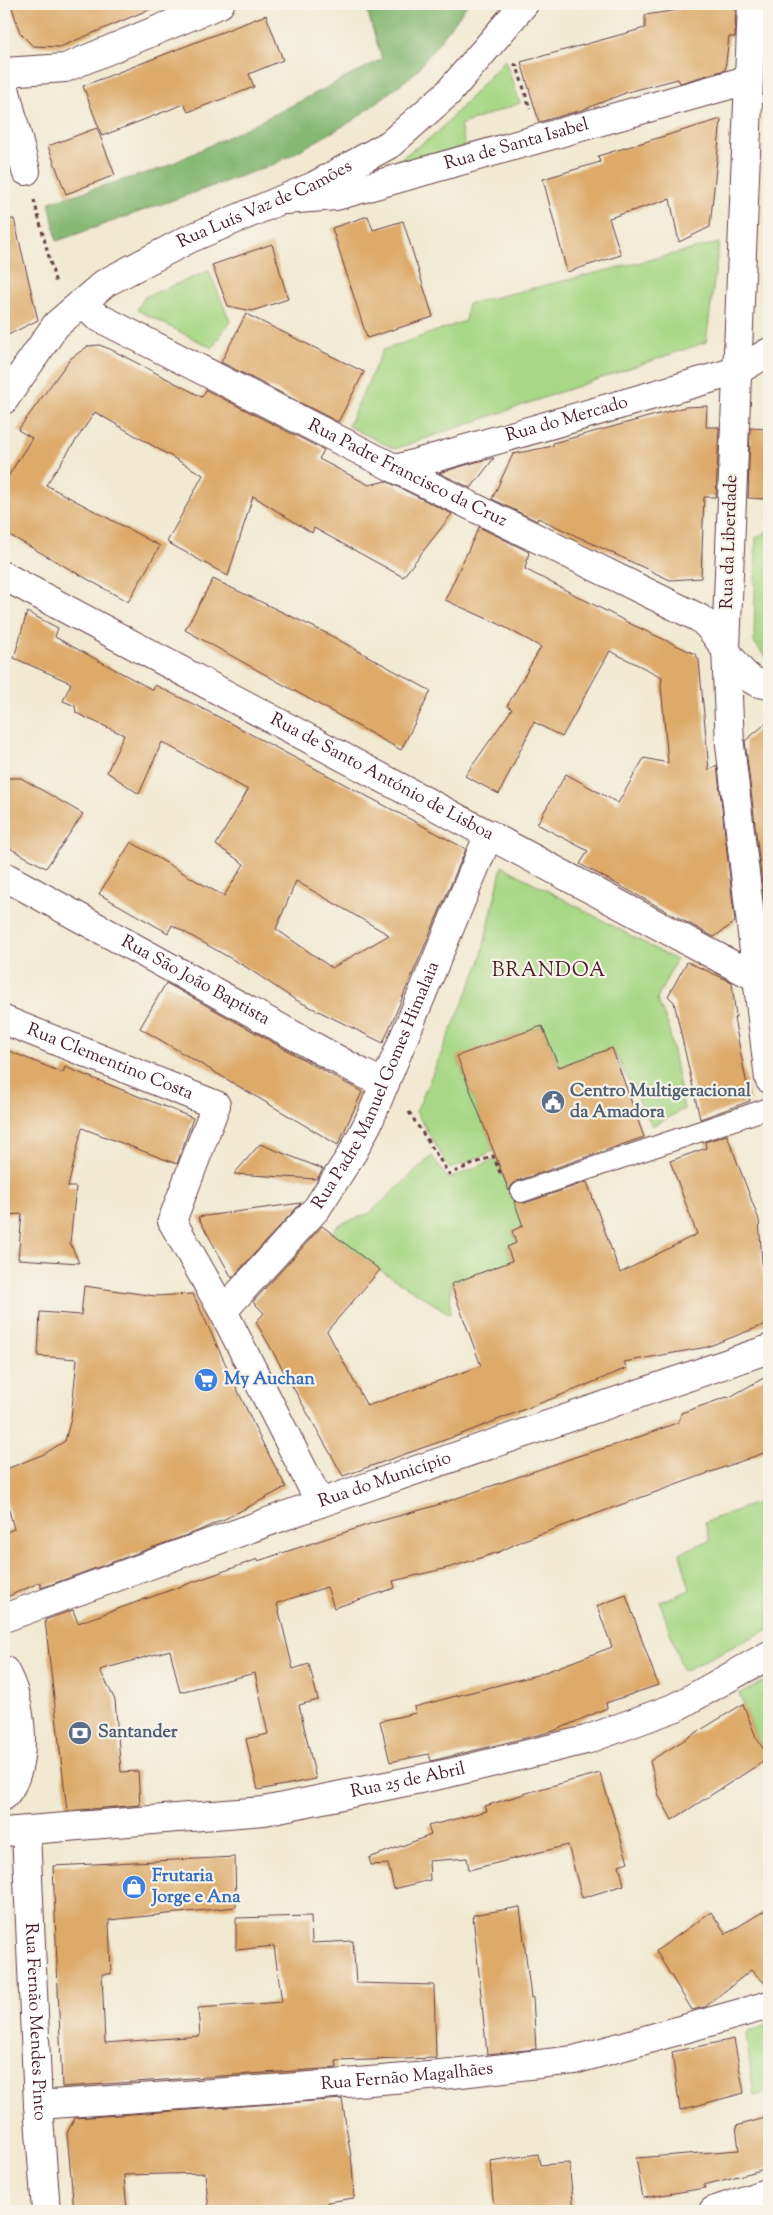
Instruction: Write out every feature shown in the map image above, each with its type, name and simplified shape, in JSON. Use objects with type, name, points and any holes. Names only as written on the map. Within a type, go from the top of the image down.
[{"type":"street","points":[[4,72],[65,68],[220,4]]},
{"type":"street","name":"Rua Luís Vaz de Camões","points":[[4,400],[56,325],[105,283],[189,238],[314,186],[390,144],[448,93],[524,4]]},
{"type":"street","name":"Rua da Liberdade","points":[[752,4],[747,80],[726,648],[730,745],[767,1030],[769,1079]]},
{"type":"street","name":"Rua de Santa Isabel","points":[[283,200],[336,196],[747,80]]},
{"type":"street","points":[[4,84],[26,171]]},
{"type":"street","name":"Rua Padre Francisco da Cruz","points":[[73,310],[96,316],[396,469],[700,618],[710,626],[742,674],[754,682],[769,684]]},
{"type":"street","name":"Rua do Mercado","points":[[396,469],[737,371],[769,352]]},
{"type":"street","name":"Rua de Santo António de Lisboa","points":[[4,576],[759,978]]},
{"type":"street","name":"Rua Padre Manuel Gomes Himalaia","points":[[223,1311],[317,1208],[353,1152],[385,1084],[488,834]]},
{"type":"street","name":"Rua São João Baptista","points":[[4,876],[385,1084]]},
{"type":"street","name":"Rua Clementino Costa","points":[[4,1020],[216,1105],[172,1221],[223,1311]]},
{"type":"street","points":[[521,1192],[769,1108]]},
{"type":"street","points":[[223,1311],[320,1503]]},
{"type":"street","name":"Rua do Município","points":[[4,1618],[320,1503],[769,1349]]},
{"type":"street","name":"Rua 25 de Abril","points":[[15,1832],[264,1811],[449,1773],[595,1736],[676,1707],[769,1655]]},
{"type":"street","points":[[4,1670],[13,1688],[18,1712],[20,1738],[17,1773],[10,1789],[4,1796]]},
{"type":"street","name":"Rua Fernão Mendes Pinto","points":[[15,1832],[46,2211]]},
{"type":"street","name":"Rua Fernão Magalhães","points":[[38,2105],[299,2087],[452,2074],[574,2060],[769,2005]]},
{"type":"street","points":[[713,2211],[769,2192]]},
{"type":"path","points":[[490,43],[517,66],[538,138]]},
{"type":"path","points":[[26,171],[73,310]]},
{"type":"path","points":[[409,1112],[449,1174],[493,1156],[502,1179]]},
{"type":"green space","points":[[365,4],[468,4],[416,72],[354,120],[275,164],[57,241],[49,202],[163,168],[281,111],[382,59]]},
{"type":"green space","points":[[505,60],[520,103],[460,125],[465,146],[374,177],[437,133]]},
{"type":"green space","points":[[719,243],[706,342],[395,449],[348,426],[383,350],[465,321],[468,304]]},
{"type":"green space","points":[[209,271],[230,321],[212,348],[137,310],[145,297]]},
{"type":"green space","points":[[769,530],[769,655],[764,655],[754,642],[756,538]]},
{"type":"green space","points":[[502,866],[676,960],[657,999],[668,1025],[684,1109],[652,1126],[612,1048],[559,1067],[542,1026],[457,1057],[494,1151],[450,1169],[416,1112],[480,963]]},
{"type":"green space","points":[[432,1156],[448,1179],[496,1159],[508,1188],[521,1198],[530,1223],[512,1231],[516,1243],[507,1247],[512,1261],[451,1284],[450,1314],[380,1270],[331,1233],[340,1224],[370,1213]]},
{"type":"green space","points":[[759,1502],[769,1558],[769,1629],[683,1671],[660,1602],[690,1590],[680,1553],[710,1540],[705,1522]]},
{"type":"green space","points":[[769,1679],[769,1757],[756,1737],[739,1694]]},
{"type":"green space","points":[[769,2024],[769,2092],[754,2096],[746,2033]]},
{"type":"building","points":[[11,4],[162,4],[60,47],[33,46],[20,33]]},
{"type":"building","points":[[678,4],[736,4],[735,37],[729,37],[725,70],[680,83],[678,79],[628,92],[582,110],[539,122],[521,62],[645,28],[645,15],[679,10]]},
{"type":"building","points":[[767,4],[769,4],[769,40],[766,39]]},
{"type":"building","points":[[266,15],[283,60],[249,74],[254,87],[188,112],[184,104],[102,136],[83,86]]},
{"type":"building","points":[[721,119],[710,227],[679,242],[670,199],[609,218],[621,255],[567,272],[543,179],[600,162],[598,156]]},
{"type":"building","points":[[97,128],[115,175],[66,194],[48,146]]},
{"type":"building","points":[[368,216],[373,230],[403,221],[433,317],[367,338],[332,228]]},
{"type":"building","points":[[14,219],[38,320],[4,337],[4,220]]},
{"type":"building","points":[[272,244],[288,299],[252,311],[228,306],[212,265]]},
{"type":"building","points":[[246,314],[364,372],[338,422],[221,362]]},
{"type":"building","points":[[99,345],[202,397],[206,390],[324,450],[319,459],[369,485],[386,481],[452,514],[403,577],[314,528],[312,533],[253,496],[228,576],[167,542],[203,475],[95,412],[46,485],[160,546],[128,602],[4,532],[4,483],[32,438],[18,430],[70,359],[88,346]]},
{"type":"building","points":[[707,406],[706,427],[719,427],[716,497],[704,497],[701,578],[670,580],[538,518],[537,521],[492,499],[513,454],[553,446],[553,443],[685,407]]},
{"type":"building","points":[[750,428],[769,429],[769,499],[748,498]]},
{"type":"building","points":[[494,458],[471,488],[439,473],[476,462]]},
{"type":"building","points":[[479,527],[529,552],[525,569],[633,625],[695,654],[699,660],[709,770],[717,765],[735,922],[714,937],[580,864],[588,851],[537,824],[566,774],[618,803],[644,758],[668,763],[661,686],[662,677],[610,651],[562,737],[534,722],[499,794],[465,776],[512,709],[507,706],[541,647],[499,624],[445,600]]},
{"type":"building","points":[[213,579],[326,633],[431,691],[401,750],[185,630]]},
{"type":"building","points":[[27,612],[58,628],[55,637],[153,690],[155,685],[211,713],[466,849],[383,1043],[294,999],[246,967],[172,925],[168,933],[99,894],[131,842],[224,896],[244,864],[216,845],[248,790],[162,742],[139,794],[107,772],[124,735],[76,713],[75,706],[63,701],[71,683],[14,658]],"holes":[[[296,881],[389,935],[332,968],[276,929]]]},
{"type":"building","points":[[769,721],[769,896],[764,900],[745,741]]},
{"type":"building","points":[[4,778],[21,778],[83,814],[46,868],[4,845]]},
{"type":"building","points":[[687,962],[732,982],[736,1017],[734,1018],[750,1101],[700,1119],[674,1002],[668,996]]},
{"type":"building","points":[[166,983],[362,1092],[338,1145],[140,1028]]},
{"type":"building","name":"Centro Multigeracional da Amadora","points":[[542,1026],[559,1067],[612,1048],[644,1137],[517,1181],[509,1191],[457,1056]]},
{"type":"building","points":[[4,1049],[63,1073],[65,1067],[193,1118],[177,1164],[82,1128],[68,1187],[76,1187],[70,1243],[79,1263],[18,1259],[22,1214],[4,1215]]},
{"type":"building","points":[[727,1135],[759,1220],[763,1276],[769,1300],[769,1323],[707,1347],[624,1362],[627,1368],[584,1386],[459,1435],[343,1476],[256,1322],[264,1313],[253,1302],[322,1226],[380,1270],[327,1331],[367,1406],[481,1366],[451,1284],[512,1261],[507,1247],[516,1243],[512,1231],[523,1226],[514,1201],[525,1203],[587,1182],[620,1273],[697,1234],[670,1161],[706,1148],[705,1142]]},
{"type":"building","points":[[260,1144],[323,1169],[317,1179],[234,1174]]},
{"type":"building","points":[[301,1203],[232,1278],[198,1217]]},
{"type":"building","points":[[84,1286],[155,1296],[193,1294],[259,1436],[286,1487],[198,1531],[41,1588],[41,1582],[4,1598],[4,1533],[14,1529],[4,1491],[4,1470],[44,1454],[65,1441],[71,1418],[77,1359],[38,1356],[40,1312],[81,1315]]},
{"type":"building","points":[[769,1375],[769,1451],[524,1540],[499,1552],[451,1567],[393,1581],[395,1588],[334,1608],[327,1587],[277,1603],[293,1669],[309,1664],[318,1700],[299,1705],[316,1779],[258,1790],[246,1739],[268,1734],[255,1673],[180,1692],[170,1650],[100,1670],[115,1700],[121,1772],[138,1771],[140,1805],[67,1811],[45,1620],[73,1610],[78,1623],[258,1559],[258,1561],[373,1523],[431,1507],[578,1456],[628,1441],[679,1422],[681,1413],[728,1398]]},
{"type":"building","points":[[626,1595],[658,1685],[606,1703],[607,1708],[554,1731],[431,1761],[429,1754],[390,1762],[380,1721],[416,1713],[414,1707],[537,1675],[612,1647],[597,1606]]},
{"type":"building","points":[[743,1704],[756,1737],[769,1758],[672,1820],[659,1796],[650,1761]]},
{"type":"building","points":[[600,1773],[628,1862],[619,1865],[624,1885],[582,1898],[568,1845],[469,1870],[467,1858],[429,1861],[430,1880],[394,1889],[388,1864],[371,1865],[369,1858],[431,1835],[428,1826],[487,1811],[485,1806]]},
{"type":"building","points":[[235,1857],[236,1907],[109,1920],[111,1974],[102,1974],[105,2043],[200,2036],[198,2008],[282,2002],[274,1946],[236,1950],[236,1918],[311,1916],[312,1943],[353,1941],[356,1983],[434,1985],[436,2058],[336,2061],[337,2068],[62,2087],[53,1866]]},
{"type":"building","points":[[520,1907],[531,1998],[533,1997],[536,2049],[487,2054],[473,1915]]},
{"type":"building","points":[[769,1908],[769,1987],[751,1970],[705,2007],[692,2010],[656,1951],[711,1912],[726,1934]]},
{"type":"building","points":[[734,2039],[744,2093],[680,2110],[672,2052]]},
{"type":"building","points":[[342,2099],[352,2164],[354,2198],[328,2202],[329,2211],[209,2211],[205,2173],[124,2175],[127,2211],[74,2211],[67,2133],[75,2118]]},
{"type":"building","points":[[769,2117],[769,2168],[704,2185],[705,2188],[643,2198],[636,2158],[739,2150],[736,2126]]},
{"type":"building","points":[[538,2154],[540,2165],[569,2163],[574,2211],[494,2211],[490,2161]]},
{"type":"place","name":"Centro Multigeracional da Amadora","points":[[553,1102]]},
{"type":"place","name":"My Auchan","points":[[206,1380]]},
{"type":"place","name":"Santander","points":[[80,1733]]},
{"type":"place","name":"Frutaria Jorge e Ana","points":[[134,1887]]},
{"type":"district","name":"BRANDOA","points":[[549,971]]}]
